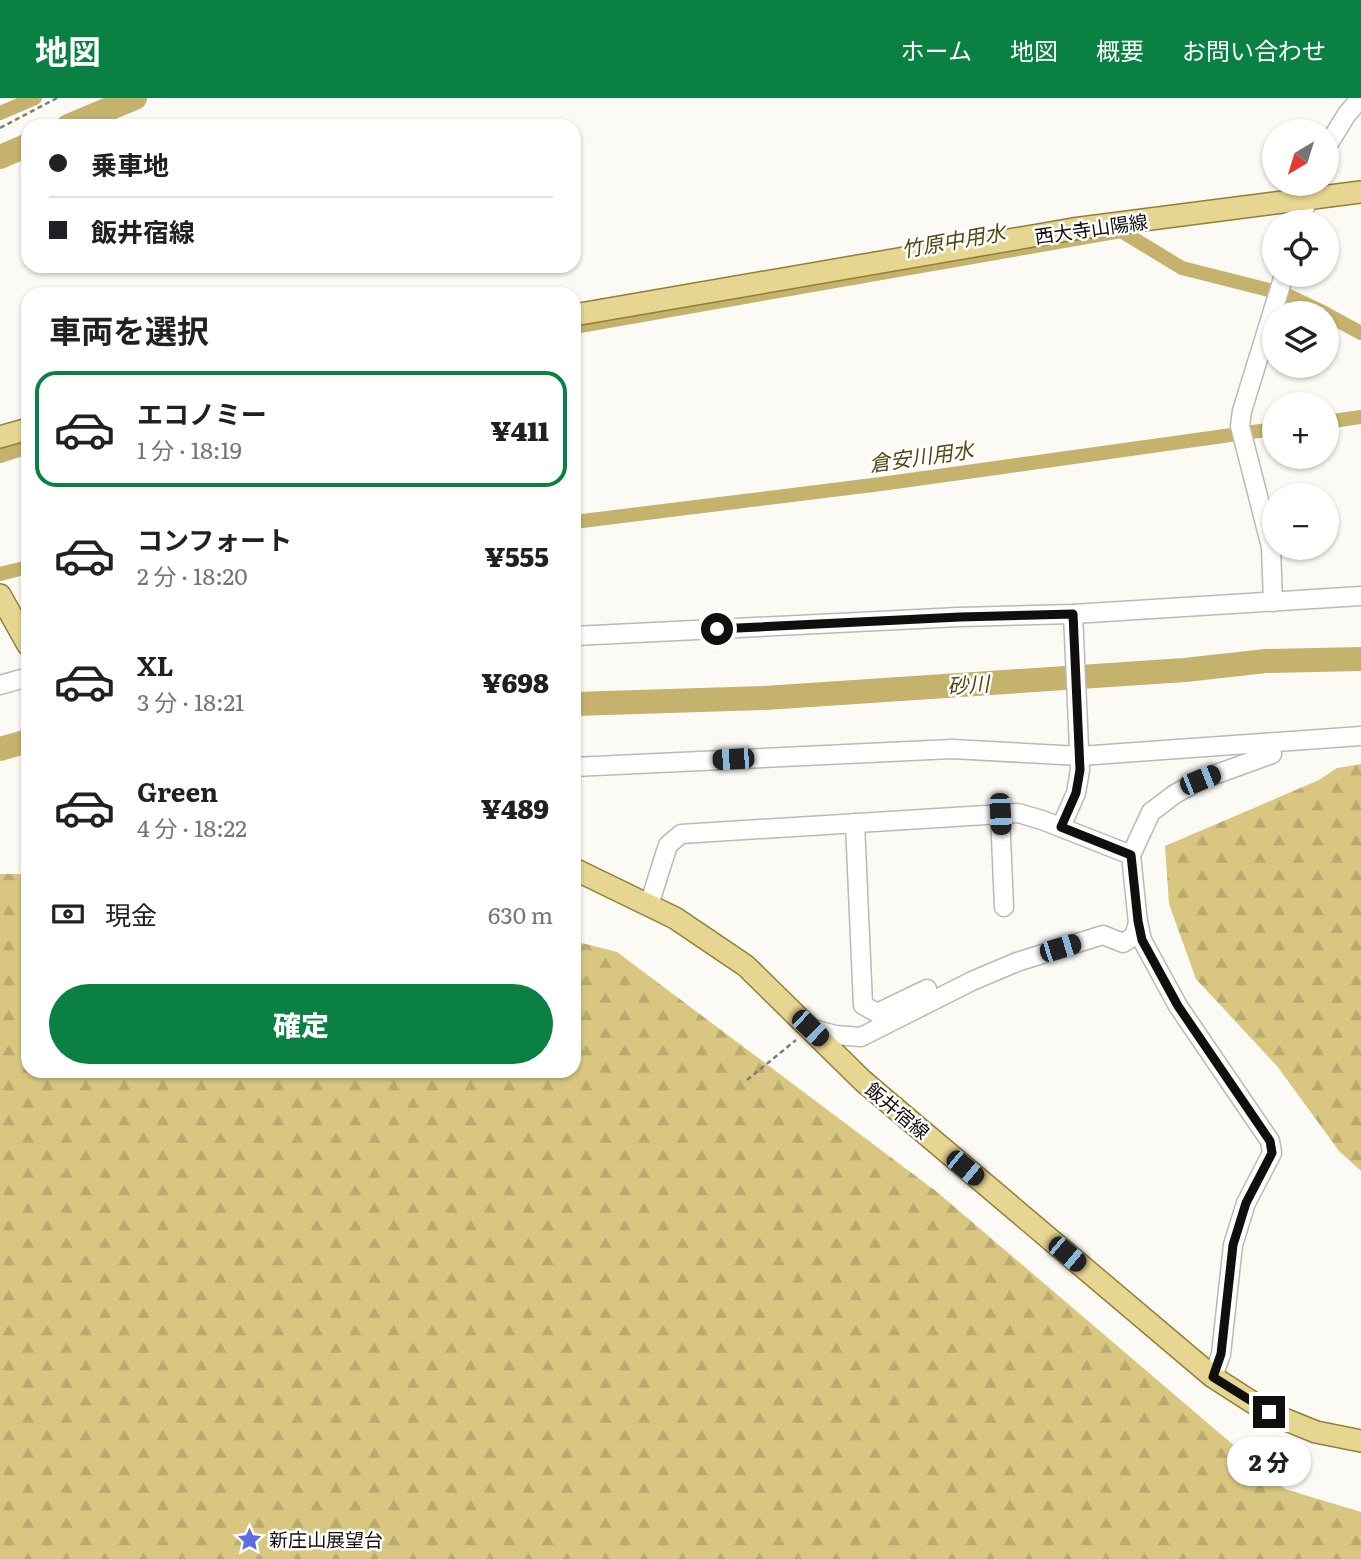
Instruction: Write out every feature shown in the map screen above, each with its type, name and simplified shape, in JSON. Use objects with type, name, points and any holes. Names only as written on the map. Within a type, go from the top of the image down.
[{"type":"main road","name":"西大寺山陽線","points":[[1339,192],[1361,192]]},
{"type":"main road","name":"西大寺山陽線","points":[[581,314],[1279,196]]},
{"type":"main road","points":[[0,437],[21,431]]},
{"type":"main road","points":[[0,595],[21,632]]},
{"type":"main road","name":"飯井宿線","points":[[581,872],[675,918],[746,966],[863,1081],[1213,1377],[1269,1412],[1316,1432],[1361,1441]]},
{"type":"street","points":[[1339,127],[1361,98]]},
{"type":"street","points":[[1273,602],[1271,547],[1240,426],[1242,411],[1280,287]]},
{"type":"street","points":[[581,636],[1073,614],[1361,596]]},
{"type":"street","points":[[1061,827],[1076,793],[1080,770],[1073,614]]},
{"type":"street","points":[[0,685],[21,679]]},
{"type":"street","points":[[581,766],[952,749],[1080,752],[1361,736]]},
{"type":"street","points":[[1213,1377],[1221,1354],[1233,1245],[1246,1203],[1272,1153],[1270,1141],[1178,1006],[1142,940],[1131,855],[1152,812],[1175,793],[1200,780],[1272,754]]},
{"type":"street","points":[[649,905],[668,845],[681,834],[1018,813],[1131,855]]},
{"type":"street","points":[[1000,814],[1004,907]]},
{"type":"street","points":[[855,823],[863,1005],[877,1013],[927,989]]},
{"type":"street","points":[[810,1028],[835,1035],[861,1037],[1017,961],[1103,935],[1123,943],[1134,936],[1138,921]]},
{"type":"path","points":[[0,128],[57,98]]},
{"type":"path","points":[[747,1080],[810,1028]]},
{"type":"green space","points":[[1361,764],[1361,1171],[1339,1151],[1277,1066],[1196,979],[1169,904],[1165,846],[1319,780],[1337,768]]},
{"type":"green space","points":[[0,874],[21,874],[21,1078],[581,1078],[581,943],[617,952],[937,1192],[1285,1489],[1361,1512],[1361,1559],[0,1559]]},
{"type":"waterway","points":[[0,113],[35,98]]},
{"type":"waterway","points":[[85,119],[135,98]]},
{"type":"waterway","points":[[0,157],[21,148]]},
{"type":"waterway","name":"竹原中用水","points":[[581,326],[1121,231],[1182,268],[1285,294],[1300,301]]},
{"type":"waterway","name":"竹原中用水","points":[[1339,321],[1361,333]]},
{"type":"waterway","name":"倉安川用水","points":[[1339,420],[1361,417]]},
{"type":"waterway","name":"倉安川用水","points":[[581,521],[881,484],[1262,431]]},
{"type":"waterway","name":"竹原中用水","points":[[0,456],[21,449]]},
{"type":"waterway","name":"倉安川用水","points":[[0,574],[21,569]]},
{"type":"waterway","name":"砂川","points":[[581,704],[765,698],[1185,670],[1266,661],[1361,659]]},
{"type":"waterway","name":"砂川","points":[[0,749],[21,743]]},
{"type":"place","name":"新庄山展望台","points":[[249,1539]]},
{"type":"route","points":[[717,629],[1073,614],[1080,770],[1076,793],[1061,827],[1131,855],[1142,940],[1178,1006],[1270,1141],[1272,1153],[1246,1203],[1233,1245],[1221,1354],[1213,1377],[1269,1412]]}]
